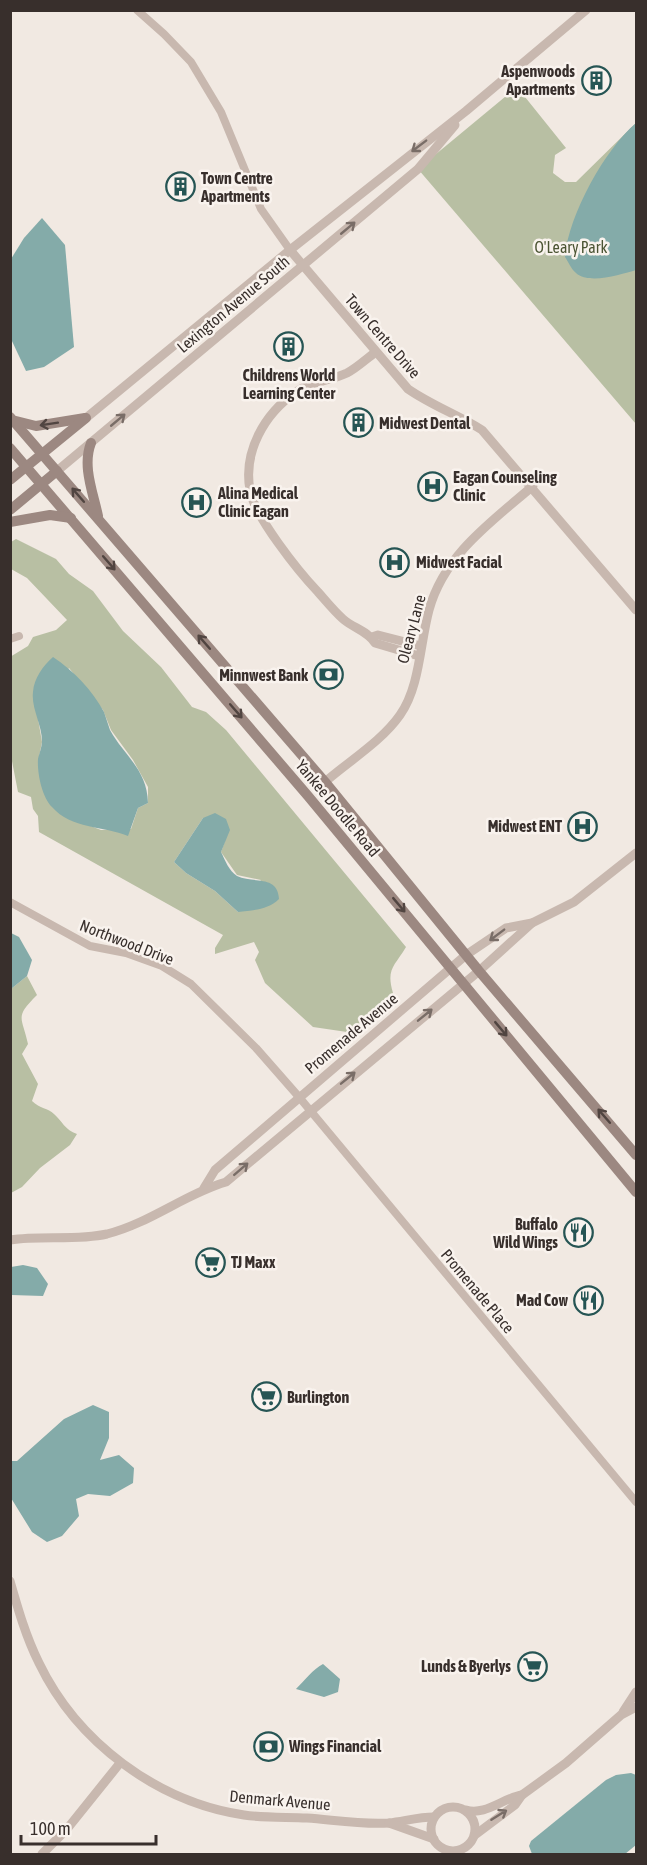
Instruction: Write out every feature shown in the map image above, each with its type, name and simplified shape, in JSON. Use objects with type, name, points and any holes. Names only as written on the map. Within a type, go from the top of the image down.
[{"type":"main road","points":[[12,418],[36,426],[86,418]]},
{"type":"main road","name":"Yankee Doodle Road","points":[[12,418],[325,782],[479,971],[636,1155]]},
{"type":"main road","name":"Lexington Avenue South","points":[[10,480],[86,418]]},
{"type":"main road","points":[[92,443],[87,454],[87,464],[99,519]]},
{"type":"main road","name":"Yankee Doodle Road","points":[[10,448],[308,796],[634,1188]]},
{"type":"main road","name":"Lexington Avenue South","points":[[10,510],[57,471]]},
{"type":"main road","points":[[10,522],[50,515],[71,519]]},
{"type":"street","points":[[137,10],[190,62],[221,112],[261,209],[290,250]]},
{"type":"street","name":"Lexington Avenue South","points":[[86,418],[290,250],[466,111],[586,10]]},
{"type":"street","name":"Lexington Avenue South","points":[[57,471],[418,169],[466,111]]},
{"type":"street","name":"Town Centre Drive","points":[[290,250],[408,389],[430,404],[482,430],[636,610]]},
{"type":"street","points":[[376,352],[347,373],[310,384],[295,393],[276,411],[256,436],[249,465],[250,492],[261,517],[323,598],[344,621],[372,637],[375,643],[420,651]]},
{"type":"street","name":"Oleary Lane","points":[[325,782],[399,717],[411,691],[430,608],[446,571],[471,539],[532,486]]},
{"type":"street","name":"Promenade Avenue","points":[[10,1240],[107,1234],[142,1220],[204,1188],[226,1182],[309,1110],[479,971],[532,923],[574,902],[636,853]]},
{"type":"street","name":"Northwood Drive","points":[[10,902],[90,946],[126,953],[162,966],[191,984],[255,1048],[299,1097]]},
{"type":"street","name":"Promenade Avenue","points":[[204,1188],[215,1170],[466,955],[478,950],[506,928],[532,923]]},
{"type":"street","name":"Promenade Place","points":[[299,1097],[636,1502]]},
{"type":"street","points":[[10,1581],[30,1643],[54,1690],[89,1734],[120,1763],[67,1829],[42,1854]]},
{"type":"street","points":[[621,1715],[636,1692]]},
{"type":"street","points":[[475,1835],[515,1805],[522,1795],[566,1763],[621,1715],[636,1707]]},
{"type":"street","name":"Denmark Avenue","points":[[120,1763],[154,1784],[178,1795],[233,1812],[389,1822],[424,1833],[434,1839]]},
{"type":"street","points":[[464,1809],[474,1819],[473,1850],[457,1853],[441,1849],[434,1839],[432,1823],[435,1817],[450,1807],[464,1809],[474,1813],[508,1797],[522,1795]]},
{"type":"street","name":"Denmark Avenue","points":[[389,1822],[413,1817],[435,1817]]},
{"type":"green space","name":"O'Leary Park","points":[[517,87],[566,148],[555,155],[553,173],[565,182],[576,182],[636,123],[636,424],[418,169]]},
{"type":"green space","points":[[16,539],[56,559],[69,574],[93,591],[123,631],[161,667],[192,707],[206,712],[226,730],[406,947],[392,969],[390,978],[393,993],[386,1005],[347,1032],[313,1027],[265,983],[255,960],[259,952],[254,942],[215,954],[215,948],[223,935],[39,832],[38,816],[33,809],[31,797],[18,792],[11,756],[10,657],[28,646],[33,637],[56,630],[67,620],[27,578],[11,569],[11,542]],"holes":[[[69,668],[103,710],[111,730],[133,760],[148,787],[148,803],[138,808],[131,829],[101,830],[65,816],[39,757],[42,742],[38,719]],[[203,818],[225,841],[221,852],[237,875],[261,880],[238,912],[215,891],[186,873],[174,862]]]},
{"type":"green space","points":[[27,976],[37,995],[22,1013],[28,1044],[22,1054],[38,1084],[32,1101],[52,1112],[67,1128],[77,1134],[70,1145],[40,1168],[22,1187],[11,1193],[11,989]]},
{"type":"water","points":[[636,123],[636,270],[606,278],[582,276],[574,271],[565,257],[573,222],[601,166],[612,149]]},
{"type":"water","points":[[42,218],[65,245],[74,347],[44,367],[26,371],[11,339],[11,259],[24,238]]},
{"type":"water","points":[[53,657],[75,675],[94,696],[104,712],[110,730],[144,781],[148,803],[138,808],[128,836],[69,819],[52,807],[45,797],[38,771],[42,741],[33,692],[40,673]]},
{"type":"water","points":[[215,813],[226,819],[230,830],[221,852],[229,868],[237,876],[264,881],[274,886],[278,891],[279,899],[275,903],[260,909],[238,912],[215,891],[186,873],[174,862],[203,818]]},
{"type":"water","points":[[11,933],[19,937],[32,960],[27,976],[11,989]]},
{"type":"water","points":[[23,1265],[37,1268],[48,1284],[43,1296],[11,1295],[11,1267]]},
{"type":"water","points":[[93,1405],[109,1412],[109,1438],[100,1460],[119,1455],[134,1468],[133,1483],[110,1496],[88,1494],[76,1499],[79,1516],[62,1536],[47,1542],[32,1532],[11,1498],[11,1461],[17,1461],[64,1419]]},
{"type":"water","points":[[323,1664],[340,1679],[338,1692],[324,1697],[296,1689],[312,1672]]},
{"type":"water","points":[[631,1773],[636,1775],[636,1845],[625,1854],[532,1854],[529,1846],[531,1841],[606,1780],[616,1775]]},
{"type":"place","name":"Aspenwoods Apartments","points":[[596,80]]},
{"type":"place","name":"Town Centre Apartments","points":[[180,187]]},
{"type":"place","name":"Childrens World Learning Center","points":[[289,347]]},
{"type":"place","name":"Midwest Dental","points":[[358,423]]},
{"type":"place","name":"Eagan Counseling Clinic","points":[[432,486]]},
{"type":"place","name":"Alina Medical Clinic Eagan","points":[[197,502]]},
{"type":"place","name":"Midwest Facial","points":[[395,562]]},
{"type":"place","name":"Minnwest Bank","points":[[329,675]]},
{"type":"place","name":"Midwest ENT","points":[[583,826]]},
{"type":"place","name":"Buffalo Wild Wings","points":[[579,1233]]},
{"type":"place","name":"TJ Maxx","points":[[210,1262]]},
{"type":"place","name":"Mad Cow","points":[[589,1300]]},
{"type":"place","name":"Burlington","points":[[266,1397]]},
{"type":"place","name":"Lunds & Byerlys","points":[[532,1666]]},
{"type":"place","name":"Wings Financial","points":[[268,1746]]}]
